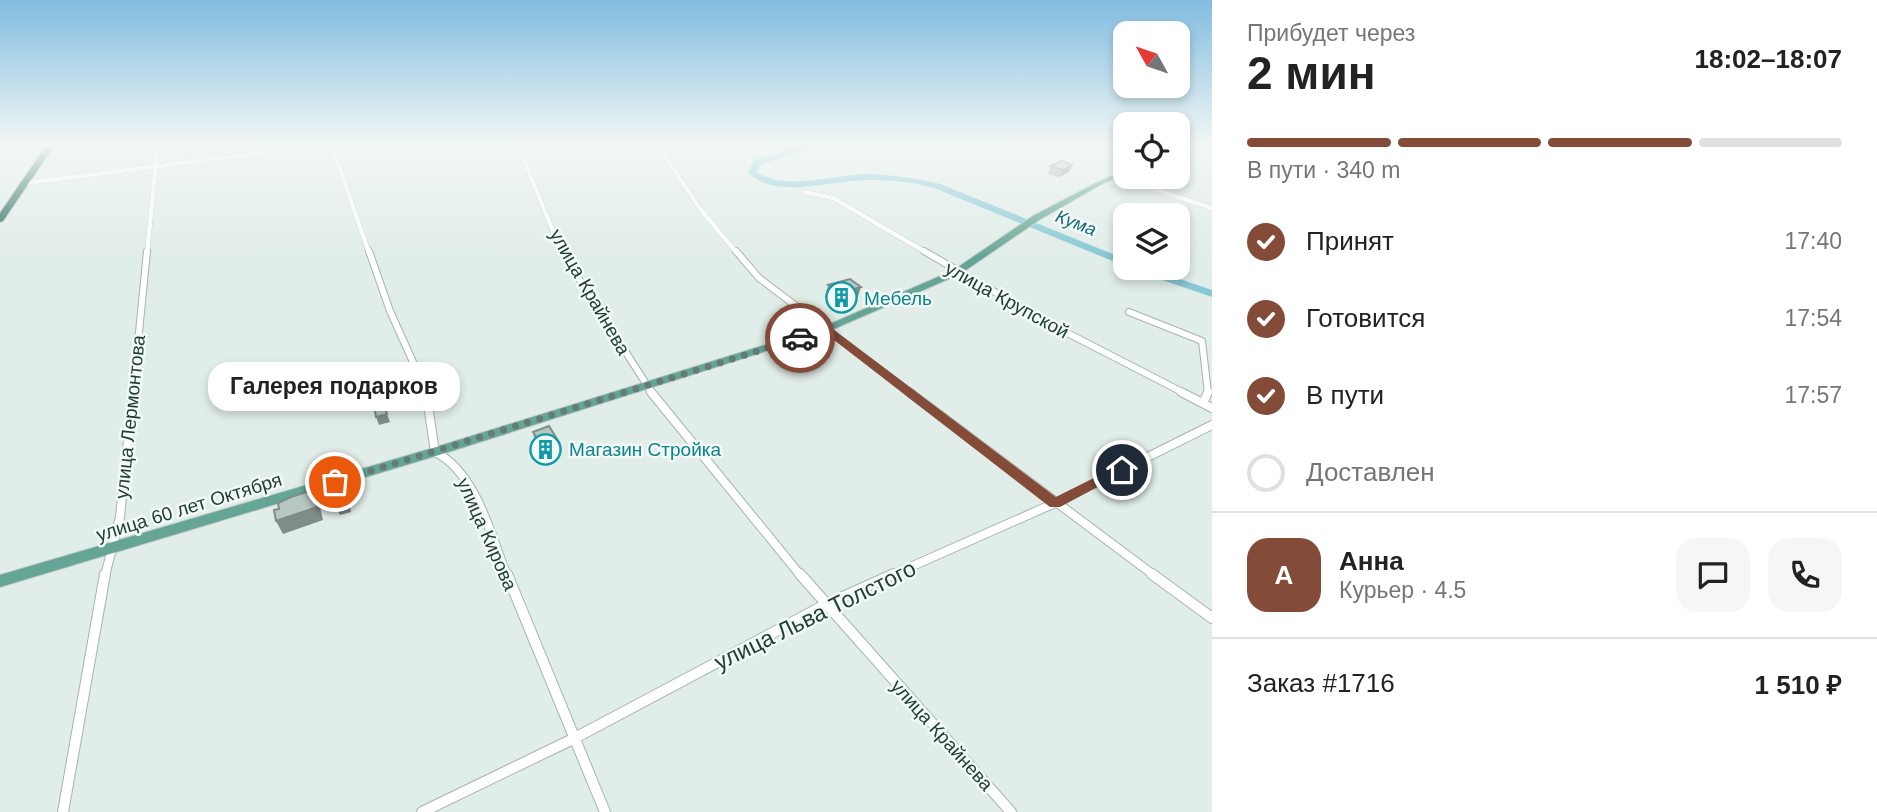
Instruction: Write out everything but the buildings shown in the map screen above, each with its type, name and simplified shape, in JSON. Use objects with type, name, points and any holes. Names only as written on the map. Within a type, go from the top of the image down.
[{"type":"highway","points":[[0,219],[26,183]]},
{"type":"main road","name":"улица 60 лет Октября","points":[[0,581],[435,452],[827,329],[957,272],[1036,218],[1107,181]]},
{"type":"street","points":[[26,183],[43,181]]},
{"type":"street","name":"улица Лермонтова","points":[[63,812],[110,549],[120,517],[154,181]]},
{"type":"street","points":[[344,181],[390,311],[427,394],[435,452]]},
{"type":"street","name":"улица Крайнева","points":[[533,181],[563,255],[647,387],[825,605],[1011,812]]},
{"type":"street","points":[[682,181],[702,210],[759,278],[1055,503],[1212,618]]},
{"type":"street","points":[[1157,189],[1211,206]]},
{"type":"street","name":"улица Крупской","points":[[804,192],[833,198],[1050,324],[1212,408]]},
{"type":"street","points":[[1129,312],[1202,341],[1208,395],[1203,403]]},
{"type":"street","name":"улица Льва Толстого","points":[[422,812],[573,739],[825,605],[1055,503],[1212,425]]},
{"type":"street","name":"улица Кирова","points":[[435,452],[449,459],[468,481],[605,812]]},
{"type":"waterway","name":"Кума","points":[[763,181],[789,184],[824,181]]},
{"type":"waterway","name":"Кума","points":[[917,181],[937,186],[1113,258]]},
{"type":"waterway","name":"Кума","points":[[1172,280],[1212,294]]},
{"type":"way so far","points":[[335,482],[800,338]]},
{"type":"place","name":"Мебель","points":[[841,298]]},
{"type":"place","name":"Магазин Стройка","points":[[546,449]]},
{"type":"place","name":"Галерея подарков","points":[[335,482]]},
{"type":"route","points":[[800,338],[827,329],[1055,503],[1122,470]]}]
